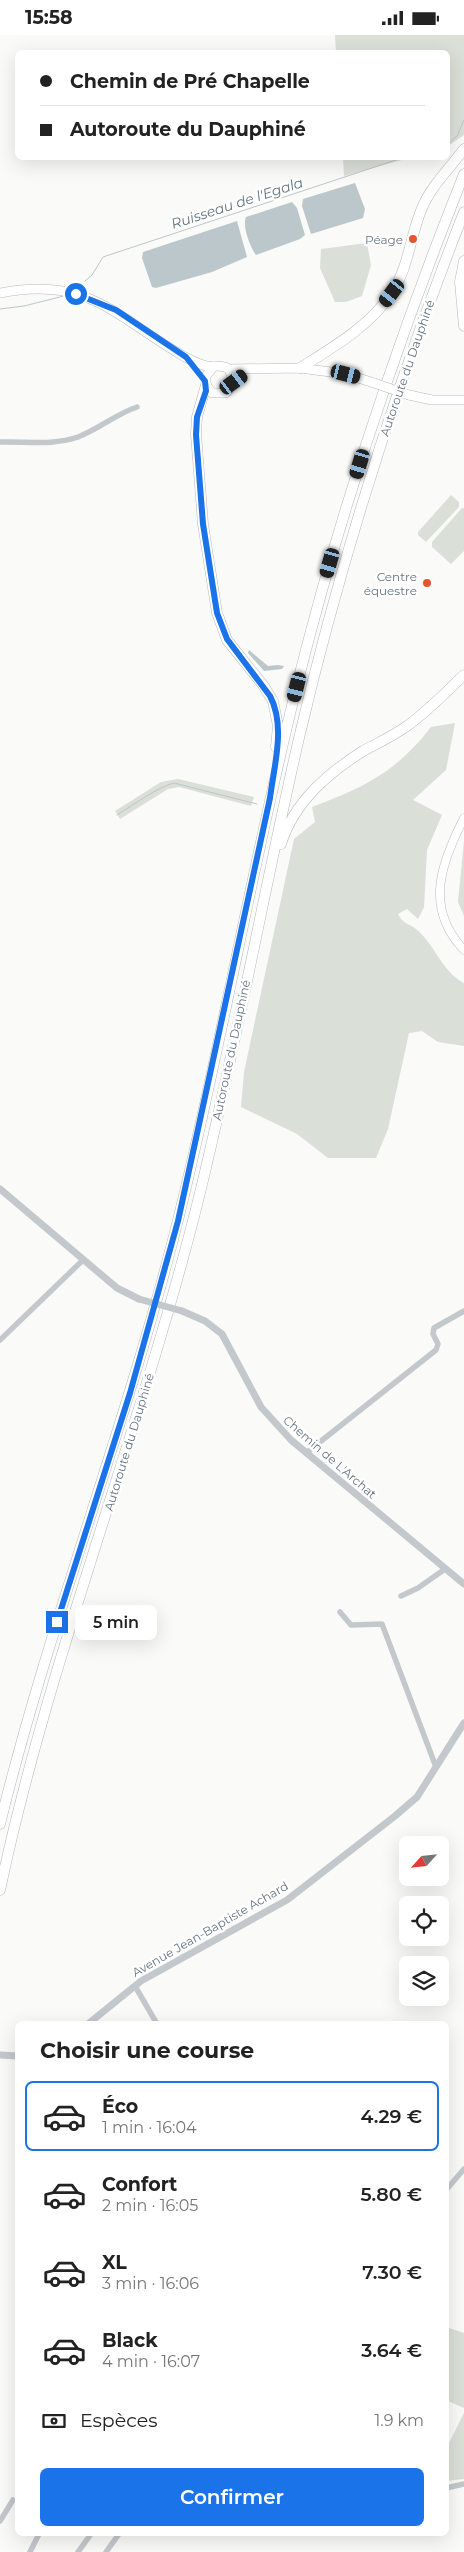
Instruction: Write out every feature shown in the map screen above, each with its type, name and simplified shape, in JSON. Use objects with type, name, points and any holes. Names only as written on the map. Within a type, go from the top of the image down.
[{"type":"highway","points":[[300,368],[365,323],[381,308],[392,293],[402,273],[422,208],[432,190],[464,149]]},
{"type":"highway","name":"Autoroute du Dauphiné","points":[[0,1824],[38,1685],[130,1393],[163,1276],[195,1148],[270,798],[303,662],[339,531],[392,366],[464,174]]},
{"type":"highway","name":"Autoroute du Dauphiné","points":[[0,1890],[17,1812],[41,1727],[145,1393],[182,1262],[207,1162],[300,735],[345,561],[409,358],[464,212]]},
{"type":"highway","points":[[464,261],[460,282],[464,326]]},
{"type":"highway","points":[[206,383],[197,417],[196,435],[203,524],[219,621],[227,639],[264,685],[275,707],[278,733],[270,798]]},
{"type":"highway","points":[[260,917],[285,831],[302,801],[362,752],[405,727],[424,713],[464,675]]},
{"type":"main road","points":[[0,293],[45,288],[96,300],[116,310],[186,357],[204,365],[222,366],[229,369],[300,368],[346,374],[409,395],[432,400],[464,401]]},
{"type":"main road","points":[[186,357],[212,393],[221,395],[230,391],[234,382],[256,369]]},
{"type":"main road","points":[[206,383],[208,372],[214,366]]},
{"type":"main road","points":[[229,369],[234,382]]},
{"type":"main road","points":[[464,818],[446,857],[440,889],[445,919],[453,936],[464,950]]},
{"type":"street","points":[[0,442],[34,443],[67,440],[85,433],[114,416],[137,407]]},
{"type":"street","name":"Chemin de L'Archat","points":[[0,1189],[116,1288],[139,1299],[182,1311],[205,1321],[222,1334],[238,1361],[251,1392],[272,1421],[306,1453],[464,1584]]},
{"type":"street","points":[[0,1340],[82,1260]]},
{"type":"street","points":[[306,1453],[436,1350],[438,1344],[433,1334],[434,1328],[464,1311]]},
{"type":"street","points":[[402,1596],[418,1588],[446,1569]]},
{"type":"street","points":[[340,1612],[351,1625],[382,1624],[436,1767]]},
{"type":"street","name":"Avenue Jean-Baptiste Achard","points":[[92,2021],[134,1986],[286,1900],[403,1809],[417,1797],[464,1724]]},
{"type":"street","points":[[134,1986],[155,2021]]},
{"type":"street","points":[[0,2055],[15,2056]]},
{"type":"street","points":[[449,2186],[464,2169]]},
{"type":"street","points":[[449,2487],[464,2484]]},
{"type":"street","points":[[0,2521],[13,2500]]},
{"type":"street","points":[[30,2552],[39,2536]]},
{"type":"street","points":[[78,2552],[90,2536]]},
{"type":"street","points":[[106,2552],[118,2536]]},
{"type":"shaded area","points":[[335,35],[464,35],[464,135],[450,145],[450,50],[336,50]]},
{"type":"shaded area","points":[[343,160],[402,160],[344,176]]},
{"type":"shaded area","points":[[355,183],[365,209],[363,218],[311,234],[302,206],[303,199]]},
{"type":"shaded area","points":[[292,202],[297,208],[305,235],[300,239],[256,255],[247,236],[246,217]]},
{"type":"shaded area","points":[[237,221],[247,257],[212,272],[156,288],[152,287],[142,258],[143,252]]},
{"type":"shaded area","points":[[367,243],[371,265],[362,296],[346,302],[335,302],[320,268],[321,249]]},
{"type":"shaded area","points":[[451,495],[459,502],[459,507],[426,542],[418,535],[418,532]]},
{"type":"shaded area","points":[[464,508],[464,551],[451,564],[432,547],[432,542]]},
{"type":"shaded area","points":[[249,650],[268,666],[284,666],[282,669],[264,671],[248,653]]},
{"type":"shaded area","points":[[455,723],[446,770],[413,800],[442,815],[427,850],[424,907],[418,919],[407,909],[398,914],[404,922],[422,935],[450,972],[464,983],[464,1046],[438,1042],[422,1031],[409,1033],[388,1129],[376,1158],[328,1158],[297,1134],[241,1107],[244,1072],[294,839],[315,822],[312,807],[364,785],[392,767],[418,743],[431,727]]},
{"type":"shaded area","points":[[178,779],[254,797],[251,806],[179,787],[168,789],[120,819],[115,811],[161,782]]},
{"type":"shaded area","points":[[464,841],[464,916],[458,902]]},
{"type":"shaded area","points":[[449,2328],[464,2333],[464,2408],[449,2401]]},
{"type":"shaded area","points":[[464,2413],[464,2479],[449,2481],[449,2443]]},
{"type":"waterway","name":"Ruisseau de l'Egala","points":[[450,142],[457,136],[464,120]]},
{"type":"waterway","name":"Ruisseau de l'Egala","points":[[85,281],[92,275],[103,257],[396,160]]},
{"type":"waterway","name":"Ruisseau de l'Egala","points":[[0,309],[24,306],[64,296]]},
{"type":"waterway","points":[[117,815],[153,792],[174,783],[257,804]]},
{"type":"place","name":"Péage","points":[[413,239]]},
{"type":"place","name":"Centre équestre","points":[[427,583]]},
{"type":"route","points":[[57,1622],[130,1393],[178,1221],[270,798],[278,733],[278,720],[270,696],[264,685],[227,639],[217,613],[203,524],[196,435],[197,417],[206,391],[202,374],[186,357],[116,310],[96,300],[76,294]]}]
